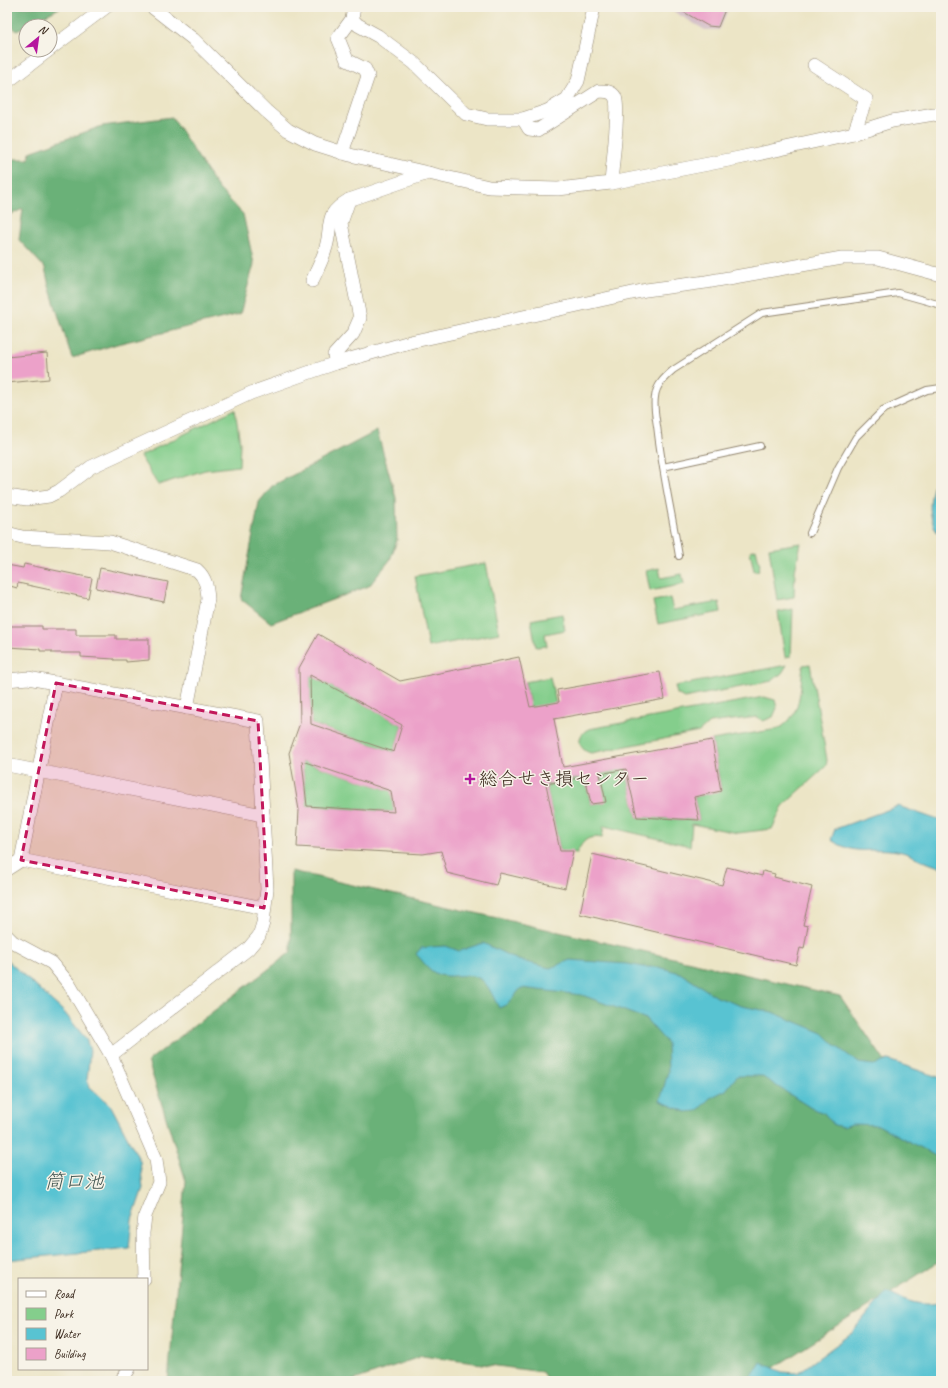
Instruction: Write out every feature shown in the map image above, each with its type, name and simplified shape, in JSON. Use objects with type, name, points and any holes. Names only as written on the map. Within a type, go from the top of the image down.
[{"type":"street","points":[[58,43],[106,7]]},
{"type":"street","points":[[152,7],[193,39],[266,111],[288,130],[315,144],[342,152],[489,187],[558,189],[611,183],[739,158],[854,133],[892,122],[934,114],[941,116]]},
{"type":"street","points":[[353,13],[358,25],[378,36],[414,63],[466,114],[486,119],[523,119],[547,111],[567,99],[578,81],[594,7]]},
{"type":"street","points":[[342,152],[368,76],[365,69],[347,60],[338,38],[353,13]]},
{"type":"street","points":[[7,82],[38,58]]},
{"type":"street","points":[[814,65],[866,99],[854,133]]},
{"type":"street","points":[[523,119],[529,129],[538,130],[599,91],[607,91],[614,94],[617,99],[611,183]]},
{"type":"street","points":[[312,281],[325,254],[328,242],[329,220],[338,206],[349,200],[428,173]]},
{"type":"street","points":[[336,362],[334,355],[353,334],[360,318],[341,223],[349,200]]},
{"type":"street","points":[[7,496],[27,500],[49,496],[59,491],[91,468],[251,393],[336,362],[410,342],[646,290],[706,282],[842,258],[878,258],[941,275]]},
{"type":"street","points":[[7,533],[22,536],[110,542],[197,570],[204,576],[208,599],[187,708]]},
{"type":"street","points":[[7,680],[28,678],[56,682],[258,721],[267,889],[263,923],[259,936],[248,950],[111,1055]]},
{"type":"street","points":[[21,860],[40,772],[56,682]]},
{"type":"street","points":[[7,765],[263,815]]},
{"type":"street","points":[[7,869],[21,860],[264,908]]},
{"type":"street","points":[[7,936],[13,942],[52,963],[69,984],[111,1055],[156,1159],[159,1182],[145,1216],[143,1233],[144,1278]]},
{"type":"street","points":[[121,1381],[128,1370]]},
{"type":"lane","points":[[680,556],[663,467],[655,408],[655,397],[658,386],[674,370],[762,313],[898,293],[941,305]]},
{"type":"lane","points":[[810,533],[838,468],[856,437],[883,410],[927,390],[941,388]]},
{"type":"lane","points":[[663,467],[760,446]]},
{"type":"highlighted area","points":[[56,683],[258,721],[267,889],[264,908],[21,860]]},
{"type":"shaded area","points":[[666,7],[729,7],[719,30],[705,30]]},
{"type":"green space","points":[[7,7],[61,7],[41,18],[18,18],[17,31],[7,22]]},
{"type":"green space","points":[[172,117],[218,188],[243,214],[254,264],[240,314],[117,344],[72,358],[49,286],[45,268],[19,240],[23,209],[7,216],[7,159],[29,159],[30,152],[102,126]]},
{"type":"green space","points":[[235,409],[240,443],[239,466],[205,470],[158,485],[140,456]]},
{"type":"green space","points":[[377,431],[396,498],[397,540],[390,560],[369,586],[271,623],[241,599],[259,502],[272,486]]},
{"type":"green space","points":[[801,543],[795,571],[794,597],[777,600],[769,548]]},
{"type":"green space","points":[[756,549],[760,565],[758,571],[754,571],[750,551]]},
{"type":"green space","points":[[486,563],[499,633],[428,647],[415,576]]},
{"type":"green space","points":[[659,568],[661,578],[682,574],[684,584],[650,591],[646,571]]},
{"type":"green space","points":[[670,598],[673,610],[719,602],[721,612],[658,624],[653,601]]},
{"type":"green space","points":[[793,609],[791,656],[785,657],[778,612]]},
{"type":"green space","points":[[562,614],[565,630],[545,634],[547,646],[536,647],[531,620]]},
{"type":"green space","points":[[810,664],[827,760],[826,766],[783,806],[772,829],[738,833],[692,824],[690,846],[604,826],[602,838],[589,838],[583,842],[577,853],[560,851],[546,785],[585,777],[591,804],[605,802],[600,774],[626,768],[637,817],[699,820],[694,797],[721,790],[712,740],[778,729],[786,724],[796,709],[800,692],[803,665]]},
{"type":"green space","points":[[787,665],[782,673],[772,681],[684,698],[677,694],[675,686]]},
{"type":"green space","points":[[310,675],[402,725],[394,752],[311,724]]},
{"type":"green space","points":[[550,677],[556,703],[541,758],[525,682]]},
{"type":"green space","points":[[764,697],[775,700],[777,708],[773,717],[763,721],[757,717],[709,723],[699,732],[591,753],[583,749],[580,742],[582,734],[589,729]]},
{"type":"green space","points":[[302,761],[391,791],[394,812],[307,806]]},
{"type":"green space","points":[[291,871],[840,996],[941,1143],[941,1260],[753,1381],[548,1381],[542,1372],[422,1356],[352,1381],[168,1381],[186,1181],[148,1061],[291,952]]},
{"type":"water","points":[[941,462],[941,538],[932,519],[930,501]]},
{"type":"water","points":[[898,806],[941,821],[941,867],[929,864],[903,852],[850,849],[831,840],[835,829]]},
{"type":"water","points":[[483,943],[518,960],[550,968],[570,960],[659,967],[680,973],[717,997],[742,1006],[772,1012],[823,1033],[836,1046],[859,1063],[874,1065],[888,1060],[941,1078],[941,1159],[878,1125],[852,1124],[843,1127],[834,1125],[824,1113],[811,1108],[761,1076],[737,1076],[726,1090],[710,1098],[697,1111],[686,1112],[660,1101],[668,1072],[667,1043],[646,1019],[582,995],[521,988],[508,1004],[499,1008],[490,990],[483,981],[472,976],[442,976],[437,974],[428,968],[416,954],[421,948],[446,946],[459,951]]},
{"type":"water","name":"筒口池","points":[[7,960],[64,1012],[86,1039],[90,1050],[87,1080],[90,1087],[111,1106],[140,1161],[143,1188],[132,1220],[129,1248],[7,1260]]},
{"type":"water","points":[[887,1291],[920,1304],[934,1304],[941,1302],[941,1381],[749,1381],[761,1362],[782,1372],[798,1373],[851,1334]]},
{"type":"building","points":[[675,7],[726,7],[718,27],[708,26]]},
{"type":"building","points":[[47,353],[49,379],[7,383],[7,357]]},
{"type":"building","points":[[24,564],[92,578],[88,598],[18,583],[17,588],[7,585],[7,565],[23,568]]},
{"type":"building","points":[[100,568],[168,582],[164,602],[96,588]]},
{"type":"building","points":[[7,626],[42,626],[42,629],[76,629],[76,635],[116,635],[116,639],[149,639],[149,660],[126,662],[126,660],[81,657],[81,653],[52,653],[52,651],[40,651],[40,649],[8,647]]},
{"type":"building","points":[[318,634],[400,681],[519,657],[530,707],[559,702],[557,690],[660,672],[665,699],[554,719],[563,767],[712,740],[721,791],[694,797],[699,820],[637,817],[626,769],[600,774],[606,802],[591,804],[585,777],[546,784],[560,851],[573,851],[565,888],[500,873],[496,885],[447,873],[441,851],[423,854],[297,847],[299,810],[289,753],[300,723],[299,668]],"holes":[[[310,675],[402,725],[394,752],[311,724]],[[302,761],[391,791],[394,812],[307,806]]]},
{"type":"building","points":[[592,854],[722,885],[727,867],[762,876],[763,871],[775,874],[774,877],[812,887],[803,925],[808,926],[804,949],[800,948],[796,965],[580,914]]},
{"type":"place","name":"総合せき損センター","points":[[470,779]]}]
